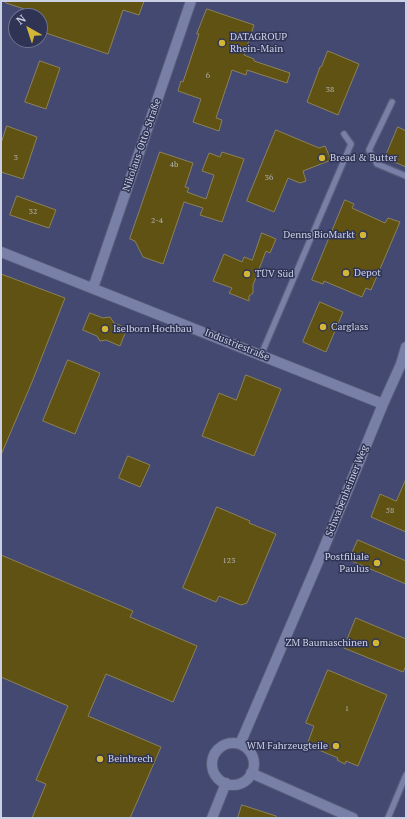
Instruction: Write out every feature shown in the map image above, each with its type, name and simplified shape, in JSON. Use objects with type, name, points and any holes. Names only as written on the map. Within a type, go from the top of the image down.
[{"type":"street","name":"Nikolaus-Otto-Straße","points":[[93,288],[192,1]]},
{"type":"street","name":"Industriestraße","points":[[1,252],[383,404]]},
{"type":"street","name":"Schwabenheimer Weg","points":[[240,744],[321,555],[401,364],[406,348]]},
{"type":"street","points":[[234,743],[245,747],[252,756],[253,768],[251,773],[247,779],[240,783],[226,783],[220,780],[215,775],[212,762],[217,750],[222,746],[234,743]]},
{"type":"street","points":[[251,773],[353,818]]},
{"type":"street","points":[[212,818],[226,783]]},
{"type":"lane","points":[[392,102],[370,150],[377,164],[406,176]]},
{"type":"lane","points":[[261,355],[351,144],[344,134]]},
{"type":"lane","points":[[388,818],[406,775]]},
{"type":"shaded area","points":[[1,1],[406,1],[406,818],[1,818]]},
{"type":"building","points":[[6,1],[144,1],[139,15],[123,10],[108,54],[48,34],[48,8],[21,8],[6,3]]},
{"type":"building","points":[[207,9],[254,25],[244,55],[254,59],[254,61],[290,73],[287,83],[247,70],[246,75],[232,70],[216,118],[222,120],[219,131],[193,122],[201,99],[178,91],[181,81],[183,82],[199,34],[197,34]]},
{"type":"building","points":[[328,51],[359,64],[338,115],[307,102],[320,67]]},
{"type":"building","points":[[40,61],[60,68],[46,109],[25,102]]},
{"type":"building","points":[[7,126],[37,137],[23,179],[1,172],[1,144]]},
{"type":"building","points":[[398,127],[406,131],[406,167],[385,158]]},
{"type":"building","points":[[276,130],[319,148],[325,146],[331,160],[303,171],[306,181],[300,183],[288,178],[274,212],[247,201]]},
{"type":"building","points":[[160,152],[193,163],[185,187],[189,188],[187,192],[206,199],[214,175],[202,171],[209,153],[220,157],[222,152],[244,159],[222,222],[200,215],[203,208],[184,202],[163,264],[143,257],[135,241],[130,239]]},
{"type":"building","points":[[17,196],[56,210],[49,228],[10,215]]},
{"type":"building","points":[[345,200],[354,204],[352,208],[385,223],[388,218],[400,222],[371,290],[366,288],[362,297],[324,281],[323,284],[312,280]]},
{"type":"building","points":[[262,233],[276,239],[270,253],[266,251],[253,285],[253,293],[249,296],[249,301],[229,293],[232,288],[213,281],[224,254],[242,262],[244,257],[252,260]]},
{"type":"building","points":[[1,274],[65,298],[1,455]]},
{"type":"building","name":"Carglass","points":[[320,302],[343,312],[326,352],[303,342]]},
{"type":"building","name":"Iselborn Hochbau","points":[[90,313],[103,318],[110,317],[114,323],[127,328],[120,346],[106,340],[100,341],[97,336],[83,330]]},
{"type":"building","points":[[68,360],[100,373],[75,434],[43,421]]},
{"type":"building","points":[[246,375],[281,389],[254,456],[202,436],[219,393],[236,400]]},
{"type":"building","points":[[128,456],[150,465],[140,487],[119,478]]},
{"type":"building","points":[[406,479],[406,532],[371,517],[380,494],[396,501]]},
{"type":"building","points":[[217,507],[250,521],[249,523],[276,534],[247,603],[241,605],[219,596],[216,602],[183,588]]},
{"type":"building","points":[[358,540],[406,561],[406,584],[349,560]]},
{"type":"building","points":[[1,555],[133,611],[130,617],[197,646],[173,702],[106,674],[88,716],[161,747],[130,818],[32,818],[46,784],[36,780],[68,706],[1,677]]},
{"type":"building","name":"ZM Baumaschinen","points":[[356,618],[406,639],[406,666],[403,672],[344,648]]},
{"type":"building","points":[[328,670],[387,695],[358,766],[346,761],[345,764],[337,760],[338,758],[307,745],[314,726],[306,723]]},
{"type":"building","points":[[242,805],[276,816],[276,818],[238,818]]},
{"type":"place","name":"DATAGROUP Rhein-Main","points":[[222,43]]},
{"type":"place","name":"Bread & Butter","points":[[322,158]]},
{"type":"place","name":"Denns BioMarkt","points":[[363,235]]},
{"type":"place","name":"Depot","points":[[346,273]]},
{"type":"place","name":"TÜV Süd","points":[[247,274]]},
{"type":"place","name":"Carglass","points":[[323,327]]},
{"type":"place","name":"Iselborn Hochbau","points":[[105,329]]},
{"type":"place","name":"Postfiliale Paulus","points":[[377,563]]},
{"type":"place","name":"ZM Baumaschinen","points":[[376,643]]},
{"type":"place","name":"WM Fahrzeugteile","points":[[336,746]]},
{"type":"place","name":"Beinbrech","points":[[100,759]]}]
